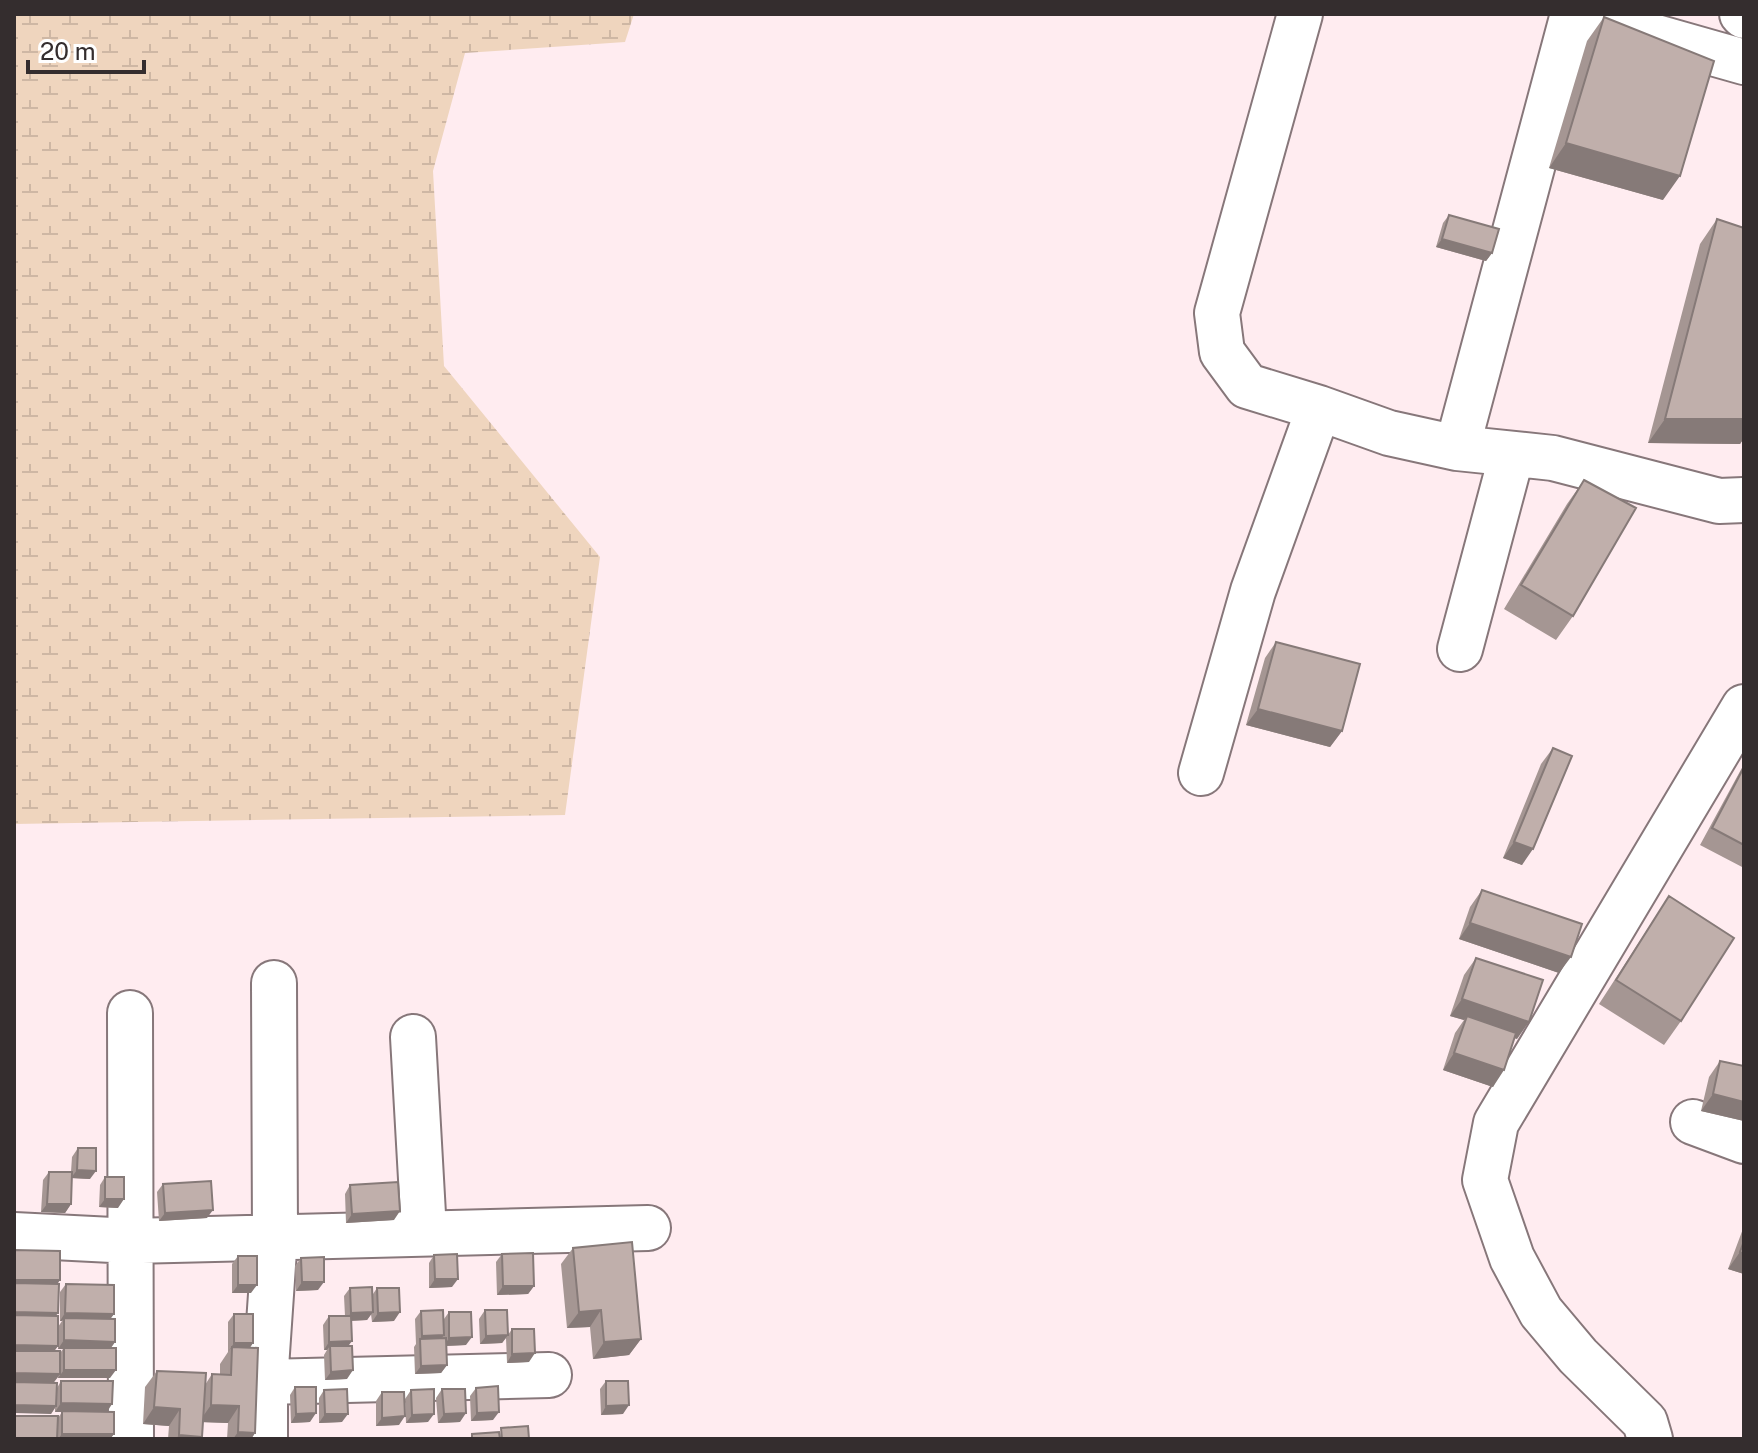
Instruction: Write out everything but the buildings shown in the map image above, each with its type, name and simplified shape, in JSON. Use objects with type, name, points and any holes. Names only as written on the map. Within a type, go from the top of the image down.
[{"type":"street","points":[[1300,14],[1217,313],[1222,352],[1247,386],[1389,433],[1457,448],[1553,458],[1719,501],[1744,500]]},
{"type":"street","points":[[1457,448],[1573,14],[1744,62]]},
{"type":"street","points":[[1201,773],[1253,591],[1319,408]]},
{"type":"street","points":[[1460,649],[1512,454]]},
{"type":"street","points":[[1650,1439],[1645,1422],[1578,1356],[1541,1312],[1512,1258],[1485,1180],[1496,1123],[1744,707]]},
{"type":"street","points":[[265,1439],[265,1382],[275,1236],[274,983]]},
{"type":"street","points":[[130,1013],[131,1439]]},
{"type":"street","points":[[413,1037],[424,1232]]},
{"type":"street","points":[[1693,1122],[1744,1141]]},
{"type":"street","points":[[14,1235],[132,1241],[648,1228]]},
{"type":"street","points":[[265,1382],[549,1375]]},
{"type":"green space","points":[[14,14],[634,14],[625,42],[465,53],[433,171],[444,366],[600,557],[565,815],[14,824]]}]
